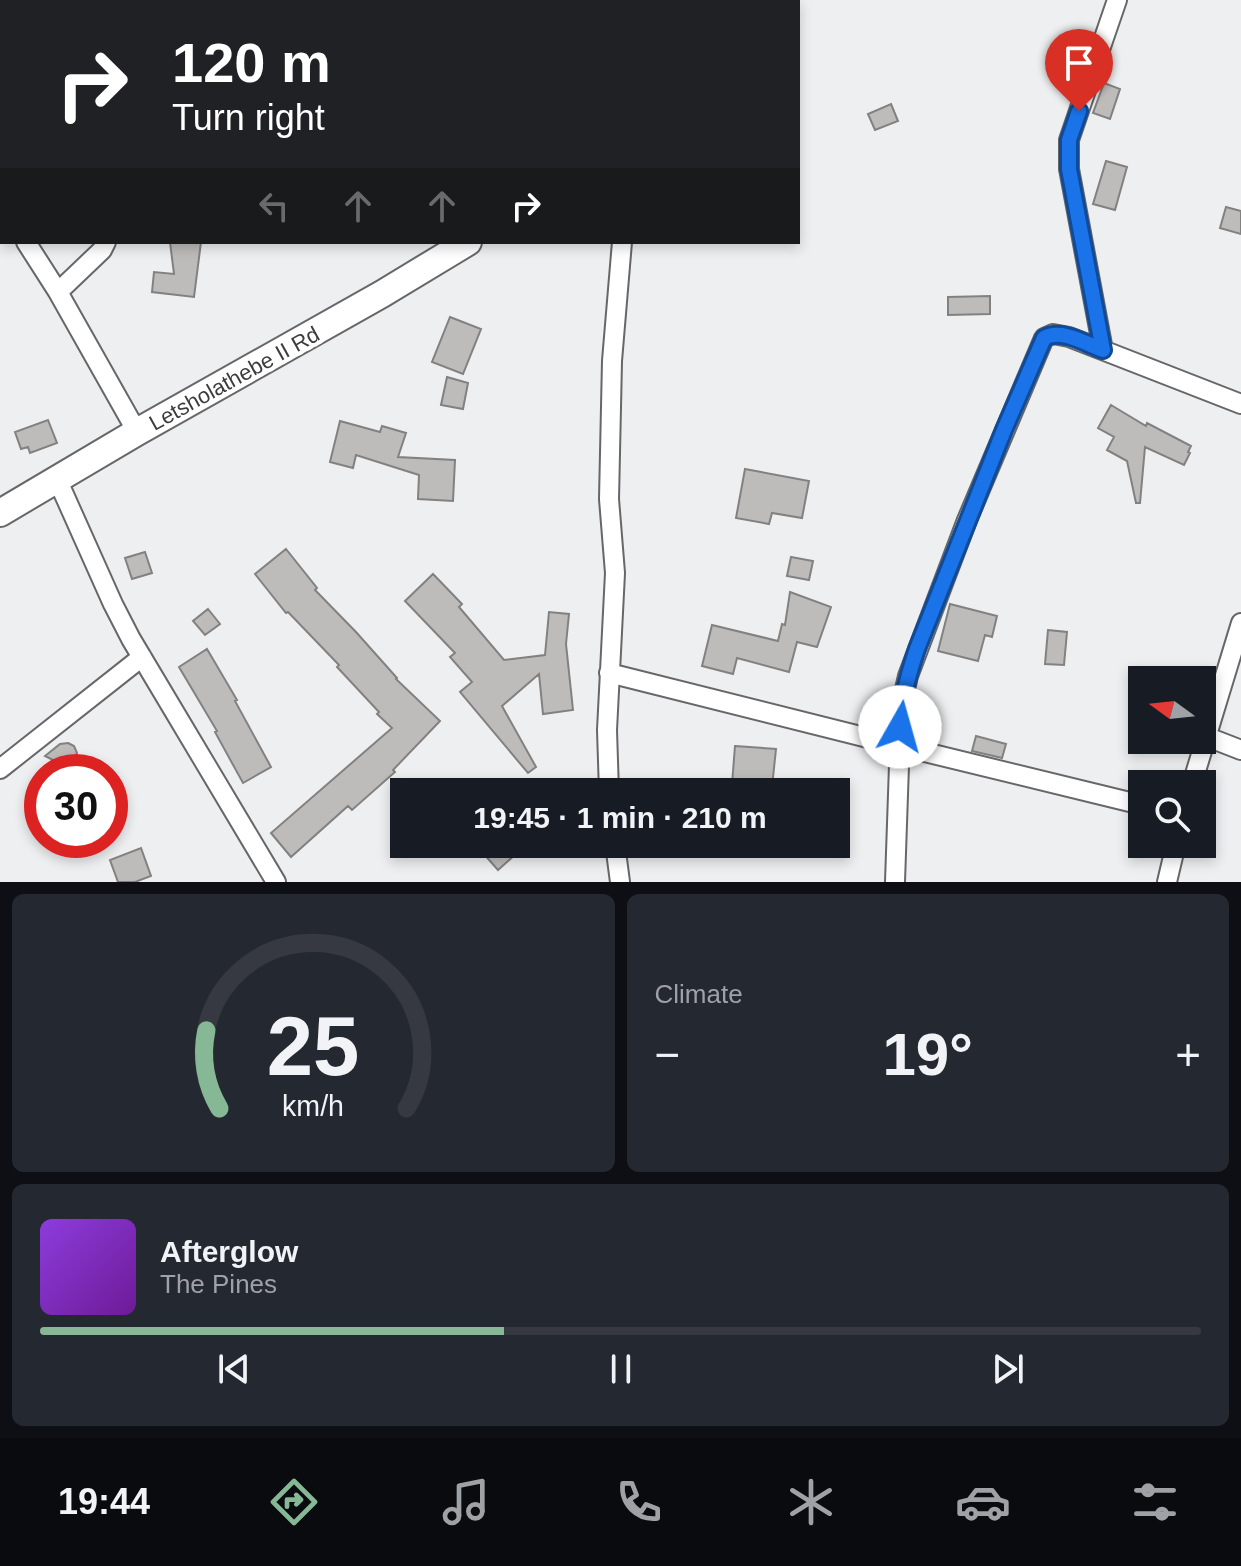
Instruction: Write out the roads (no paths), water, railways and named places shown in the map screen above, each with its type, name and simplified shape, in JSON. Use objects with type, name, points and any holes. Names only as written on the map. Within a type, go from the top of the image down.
[{"type":"street","points":[[1103,350],[1069,169],[1069,140],[1117,0]]},
{"type":"street","points":[[27,244],[137,432]]},
{"type":"street","points":[[58,292],[105,244]]},
{"type":"street","name":"Letsholathebe II Rd","points":[[0,513],[465,244]]},
{"type":"street","points":[[609,778],[607,730],[615,573],[609,499],[612,361],[622,244]]},
{"type":"street","points":[[895,882],[901,707],[908,676],[993,456],[1044,338],[1061,335],[1241,404]]},
{"type":"street","points":[[58,481],[113,604],[276,882]]},
{"type":"street","points":[[1216,701],[1241,623]]},
{"type":"street","points":[[0,769],[142,657]]},
{"type":"street","points":[[609,673],[1128,802]]},
{"type":"street","points":[[1216,740],[1241,750]]},
{"type":"street","points":[[617,858],[620,882]]},
{"type":"street","points":[[1167,882],[1173,858]]}]
